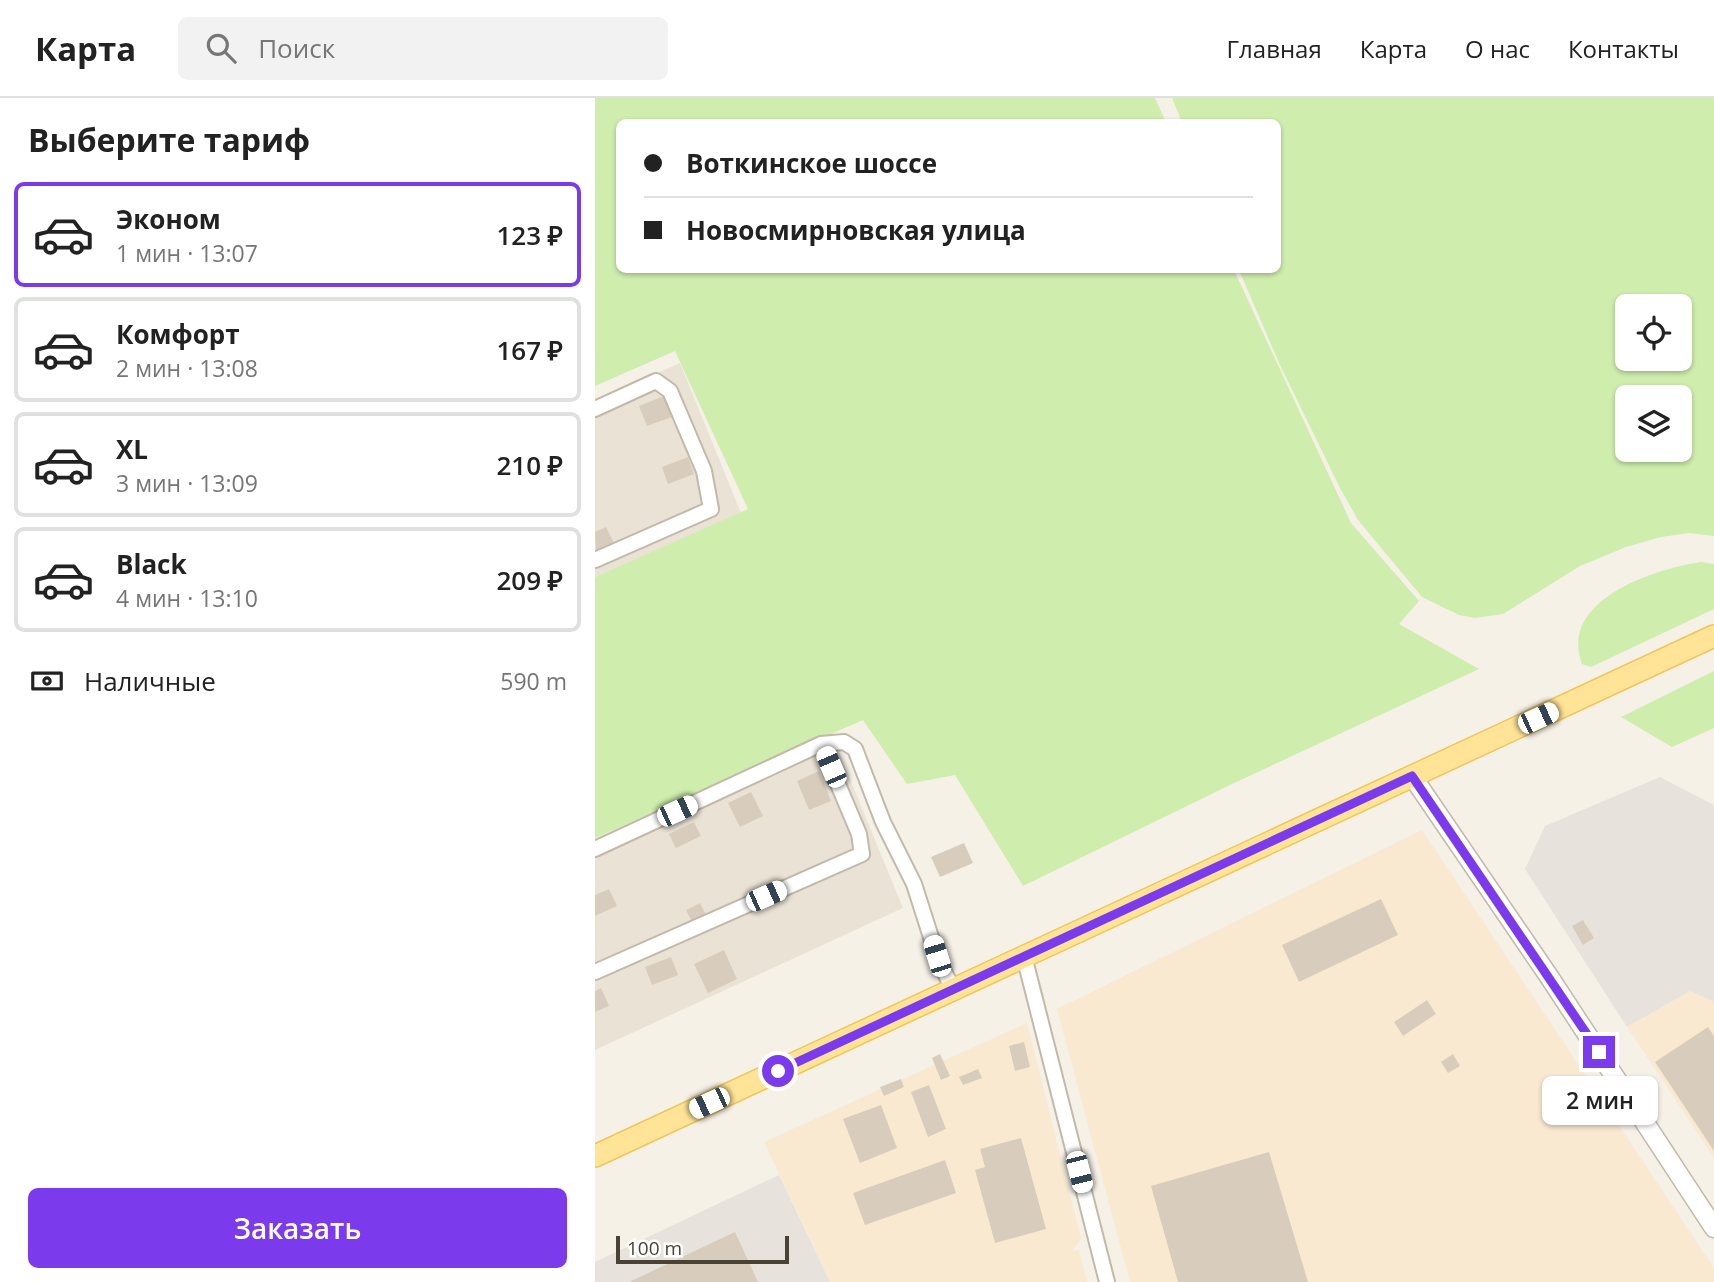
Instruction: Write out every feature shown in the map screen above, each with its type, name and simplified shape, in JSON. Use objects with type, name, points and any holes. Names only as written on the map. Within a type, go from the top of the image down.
[{"type":"main road","points":[[595,1156],[1714,636]]},
{"type":"street","points":[[595,408],[656,381],[670,391],[704,471],[711,509],[595,560]]},
{"type":"street","points":[[595,849],[821,744],[843,742],[855,749],[883,822],[914,884],[937,956],[953,990]]},
{"type":"street","points":[[595,972],[862,854],[859,834],[821,744]]},
{"type":"street","points":[[1412,776],[1556,987],[1714,1228]]},
{"type":"street","points":[[1024,956],[1107,1282]]},
{"type":"shaded area","points":[[680,363],[741,513],[595,577],[595,401]]},
{"type":"shaded area","points":[[832,735],[903,908],[595,1050],[595,839]]},
{"type":"shaded area","points":[[1660,777],[1714,805],[1714,1002],[1690,991],[1627,1027],[1525,869],[1545,826]]},
{"type":"shaded area","points":[[1422,830],[1714,1268],[1714,1282],[1130,1282],[1057,1009]]},
{"type":"shaded area","points":[[1690,991],[1714,1002],[1714,1158],[1627,1027]]},
{"type":"shaded area","points":[[1027,1023],[1081,1239],[1072,1251],[1079,1250],[1087,1282],[830,1282],[764,1142]]},
{"type":"shaded area","points":[[779,1175],[830,1282],[595,1282],[595,1262]]},
{"type":"green space","points":[[595,98],[1155,98],[1165,119],[616,119],[616,273],[1235,273],[1351,523],[1419,601],[1399,624],[1479,669],[1232,784],[1023,886],[955,775],[907,784],[863,720],[595,838],[595,577],[748,509],[675,351],[595,386]]},
{"type":"green space","points":[[1172,98],[1714,98],[1714,536],[1689,533],[1661,537],[1626,547],[1580,566],[1503,614],[1475,618],[1459,615],[1422,597],[1358,520],[1280,365],[1240,273],[1281,273],[1281,119],[1181,119]]},
{"type":"green space","points":[[1701,562],[1714,564],[1714,609],[1591,667],[1582,664],[1578,642],[1584,622],[1597,605],[1636,580]]},
{"type":"green space","points":[[1714,671],[1714,728],[1672,747],[1621,717]]},
{"type":"building","points":[[664,396],[672,417],[647,426],[639,406]]},
{"type":"building","points":[[688,457],[694,474],[668,484],[662,467]]},
{"type":"building","points":[[606,527],[614,543],[596,552],[595,532]]},
{"type":"building","points":[[819,771],[831,801],[809,810],[797,781]]},
{"type":"building","points":[[751,792],[763,816],[740,827],[728,803]]},
{"type":"building","points":[[694,822],[701,836],[676,848],[669,834]]},
{"type":"building","points":[[964,843],[973,863],[940,877],[931,857]]},
{"type":"building","points":[[609,889],[617,906],[595,916],[595,895]]},
{"type":"building","points":[[1381,899],[1398,935],[1299,982],[1282,945]]},
{"type":"building","points":[[700,903],[708,919],[694,926],[686,910]]},
{"type":"building","points":[[1583,920],[1594,938],[1583,945],[1572,926]]},
{"type":"building","points":[[724,950],[737,979],[708,993],[694,964]]},
{"type":"building","points":[[671,957],[678,975],[652,985],[645,967]]},
{"type":"building","points":[[601,988],[609,1006],[595,1012],[595,991]]},
{"type":"building","points":[[1427,1000],[1436,1014],[1403,1036],[1394,1022]]},
{"type":"building","points":[[1708,1027],[1714,1036],[1714,1151],[1655,1062]]},
{"type":"building","points":[[1024,1042],[1030,1067],[1015,1071],[1009,1046]]},
{"type":"building","points":[[940,1054],[950,1076],[941,1080],[932,1058]]},
{"type":"building","points":[[1453,1054],[1460,1066],[1448,1073],[1441,1062]]},
{"type":"building","points":[[978,1069],[982,1078],[963,1085],[959,1077]]},
{"type":"building","points":[[901,1079],[904,1087],[884,1096],[880,1087]]},
{"type":"building","points":[[929,1085],[946,1129],[928,1137],[911,1092]]},
{"type":"building","points":[[881,1105],[897,1148],[860,1163],[843,1119]]},
{"type":"building","points":[[1021,1138],[1046,1229],[995,1243],[975,1170],[985,1167],[980,1149]]},
{"type":"building","points":[[1269,1152],[1308,1282],[1178,1282],[1151,1186]]},
{"type":"building","points":[[945,1160],[956,1193],[865,1225],[853,1193]]},
{"type":"building","points":[[735,1232],[758,1282],[629,1282]]},
{"type":"route","points":[[778,1071],[1412,776],[1599,1052]]}]
